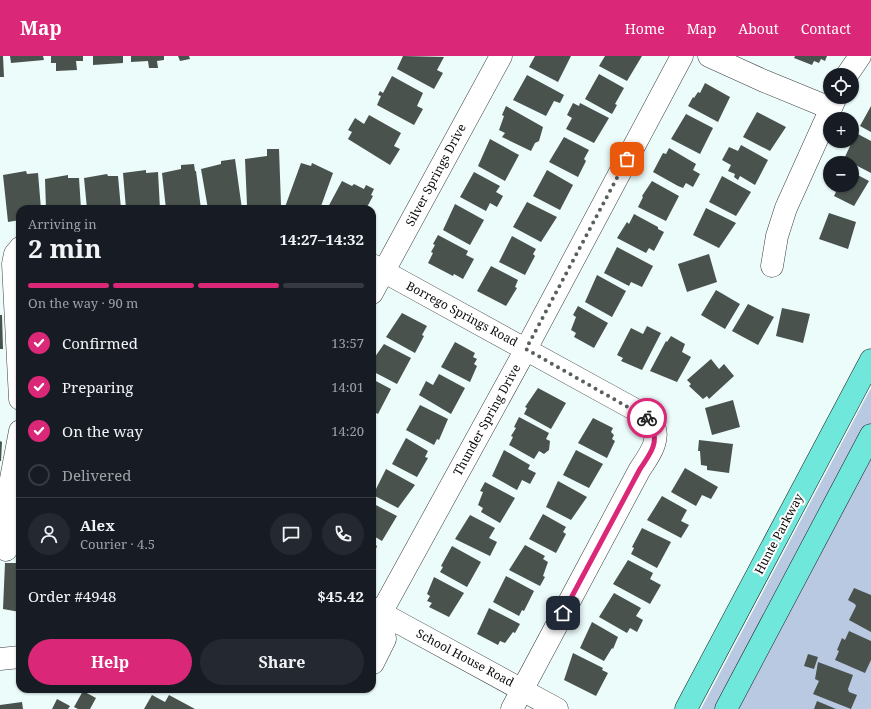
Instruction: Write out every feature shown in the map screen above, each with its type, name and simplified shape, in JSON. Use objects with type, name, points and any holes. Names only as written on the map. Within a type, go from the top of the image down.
[{"type":"main road","name":"Hunte Parkway","points":[[686,709],[871,360]]},
{"type":"main road","points":[[726,709],[871,435]]},
{"type":"street","name":"Silver Springs Drive","points":[[378,268],[501,56]]},
{"type":"street","name":"Thunder Spring Drive","points":[[376,611],[526,349],[682,56]]},
{"type":"street","points":[[709,56],[764,81],[823,99]]},
{"type":"street","points":[[852,68],[860,56]]},
{"type":"street","points":[[772,266],[777,236],[786,208],[832,104]]},
{"type":"street","points":[[16,253],[13,264],[16,322]]},
{"type":"street","name":"Borrego Springs Road","points":[[378,268],[526,349],[650,420],[656,435],[652,452],[640,469],[512,709]]},
{"type":"street","points":[[8,550],[10,484],[16,452]]},
{"type":"street","name":"School House Road","points":[[376,614],[557,709]]},
{"type":"street","points":[[376,616],[385,639],[376,657]]},
{"type":"street","points":[[0,658],[16,657]]},
{"type":"shaded area","points":[[871,388],[871,709],[701,709]]},
{"type":"building","points":[[0,56],[3,56],[4,77],[0,77]]},
{"type":"building","points":[[10,56],[43,56],[44,60],[11,63]]},
{"type":"building","points":[[51,56],[83,56],[83,61],[76,61],[77,70],[56,71],[56,63],[51,63]]},
{"type":"building","points":[[93,56],[123,56],[123,63],[93,65]]},
{"type":"building","points":[[131,56],[164,56],[164,60],[157,61],[158,68],[149,68],[148,61],[131,62]]},
{"type":"building","points":[[178,56],[189,56],[190,59],[180,61]]},
{"type":"building","points":[[403,56],[444,57],[437,70],[443,73],[434,89],[397,69]]},
{"type":"building","points":[[535,56],[571,56],[558,82],[529,67]]},
{"type":"building","points":[[605,56],[642,56],[627,81],[599,66]]},
{"type":"building","points":[[795,56],[827,56],[825,61],[821,59],[819,63],[814,61],[812,65],[794,58]]},
{"type":"building","points":[[599,74],[624,88],[615,104],[617,105],[612,114],[585,99]]},
{"type":"building","points":[[527,75],[564,95],[560,103],[554,101],[546,116],[513,100]]},
{"type":"building","points":[[392,76],[423,93],[417,106],[423,109],[414,125],[377,105],[381,96],[378,95],[380,91],[383,93]]},
{"type":"building","points":[[705,83],[730,97],[718,122],[688,106],[693,97],[694,98],[698,92],[700,93]]},
{"type":"building","points":[[573,103],[579,106],[580,103],[609,118],[594,143],[566,129],[572,118],[567,115]]},
{"type":"building","points":[[506,106],[543,127],[539,141],[535,143],[531,151],[502,137],[505,133],[499,130],[504,116],[502,115]]},
{"type":"building","points":[[871,106],[871,132],[860,126]]},
{"type":"building","points":[[757,112],[786,127],[770,151],[743,137]]},
{"type":"building","points":[[686,114],[713,128],[700,154],[671,139]]},
{"type":"building","points":[[369,115],[401,133],[394,146],[400,149],[390,165],[348,139],[352,132],[348,130],[355,118],[364,124]]},
{"type":"building","points":[[859,135],[871,141],[871,173],[859,167],[859,156],[845,156],[849,148],[859,148]]},
{"type":"building","points":[[564,137],[589,150],[584,159],[586,161],[578,177],[549,162]]},
{"type":"building","points":[[490,139],[519,155],[505,181],[478,166]]},
{"type":"building","points":[[741,145],[768,160],[755,185],[740,176],[738,180],[734,177],[735,174],[728,171],[731,165],[722,160],[729,147],[738,151]]},
{"type":"building","points":[[669,148],[696,164],[693,170],[700,174],[693,187],[686,183],[683,188],[653,172],[663,153],[666,154]]},
{"type":"building","points":[[267,149],[279,149],[281,205],[247,205],[245,159],[267,156]]},
{"type":"building","points":[[235,159],[241,205],[207,205],[201,169],[221,164],[221,161]]},
{"type":"building","points":[[301,163],[311,166],[312,163],[333,173],[321,205],[286,205]]},
{"type":"building","points":[[194,164],[200,205],[166,205],[162,173],[181,169],[181,165]]},
{"type":"building","points":[[146,170],[146,173],[158,172],[160,205],[126,205],[123,173]]},
{"type":"building","points":[[547,170],[573,185],[560,210],[533,196]]},
{"type":"building","points":[[26,171],[27,174],[38,173],[41,205],[16,205],[16,221],[8,222],[3,175]]},
{"type":"building","points":[[474,172],[500,186],[496,192],[503,196],[497,207],[490,203],[486,211],[460,197]]},
{"type":"building","points":[[107,174],[108,176],[118,176],[121,205],[87,205],[84,178]]},
{"type":"building","points":[[68,175],[68,178],[79,178],[81,205],[46,205],[45,179]]},
{"type":"building","points":[[722,176],[751,192],[736,216],[709,202]]},
{"type":"building","points":[[859,176],[869,181],[854,206],[834,196],[836,192],[859,192]]},
{"type":"building","points":[[342,181],[352,186],[354,184],[364,189],[366,185],[374,189],[371,195],[373,196],[368,205],[329,205]]},
{"type":"building","points":[[652,181],[679,196],[666,221],[638,207],[643,197],[642,196]]},
{"type":"building","points":[[527,202],[557,217],[541,242],[513,227]]},
{"type":"building","points":[[455,204],[484,220],[470,245],[443,230]]},
{"type":"building","points":[[706,208],[736,223],[719,248],[693,235]]},
{"type":"building","points":[[829,213],[856,222],[848,249],[819,239]]},
{"type":"building","points":[[634,214],[658,227],[658,229],[664,232],[654,251],[649,248],[646,253],[617,238],[627,222],[629,224]]},
{"type":"building","points":[[438,235],[468,251],[466,255],[474,259],[463,279],[454,274],[453,276],[428,263],[433,253],[431,252],[435,245],[433,244]]},
{"type":"building","points":[[512,236],[536,249],[533,254],[535,256],[525,275],[499,262]]},
{"type":"building","points":[[617,247],[653,266],[642,287],[631,282],[629,286],[604,273]]},
{"type":"building","points":[[709,254],[717,282],[687,292],[678,264]]},
{"type":"building","points":[[491,266],[518,280],[515,287],[517,288],[506,306],[477,291]]},
{"type":"building","points":[[597,275],[626,291],[612,317],[585,302]]},
{"type":"building","points":[[716,290],[740,304],[725,329],[701,315]]},
{"type":"building","points":[[748,304],[774,317],[758,345],[732,331]]},
{"type":"building","points":[[578,306],[608,323],[594,348],[574,337],[576,333],[571,330],[576,317],[573,315]]},
{"type":"building","points":[[782,308],[810,314],[803,343],[776,336]]},
{"type":"building","points":[[402,313],[427,326],[422,335],[424,336],[415,353],[386,337]]},
{"type":"building","points":[[0,315],[2,315],[3,349],[0,349]]},
{"type":"building","points":[[647,326],[661,333],[642,370],[621,361],[623,358],[617,355],[631,328],[643,334]]},
{"type":"building","points":[[671,336],[685,344],[682,352],[691,357],[677,382],[650,371],[666,341],[667,342]]},
{"type":"building","points":[[455,342],[475,353],[473,357],[477,359],[474,364],[477,366],[470,382],[441,367]]},
{"type":"building","points":[[384,344],[411,358],[397,384],[376,373],[376,355]]},
{"type":"building","points":[[711,359],[719,369],[724,364],[734,376],[709,399],[707,396],[703,399],[689,386],[691,384],[687,380]]},
{"type":"building","points":[[439,374],[465,388],[451,414],[419,395],[426,381],[433,385]]},
{"type":"building","points":[[376,381],[391,389],[378,414],[376,413]]},
{"type":"building","points":[[538,388],[566,403],[551,429],[524,414],[527,408],[525,407]]},
{"type":"building","points":[[733,400],[740,427],[712,435],[705,408]]},
{"type":"building","points":[[420,405],[448,419],[439,440],[437,439],[434,445],[406,430]]},
{"type":"building","points":[[519,417],[549,433],[546,439],[550,441],[549,450],[544,454],[539,451],[534,459],[509,445],[513,437],[511,436],[516,428],[514,427]]},
{"type":"building","points":[[593,418],[613,428],[611,432],[614,435],[612,439],[615,441],[607,458],[578,443]]},
{"type":"building","points":[[406,438],[428,451],[425,457],[428,458],[417,477],[392,464]]},
{"type":"building","points":[[699,440],[733,444],[729,473],[707,470],[707,466],[701,465],[700,451],[698,451]]},
{"type":"building","points":[[0,441],[2,442],[1,461],[0,461]]},
{"type":"building","points":[[504,450],[530,465],[528,469],[536,473],[530,484],[522,480],[517,490],[492,476]]},
{"type":"building","points":[[576,450],[603,464],[589,488],[563,475]]},
{"type":"building","points":[[685,468],[718,487],[711,499],[702,495],[696,506],[671,492]]},
{"type":"building","points":[[386,469],[415,485],[398,508],[376,497],[376,489]]},
{"type":"building","points":[[558,481],[587,497],[571,520],[546,507]]},
{"type":"building","points":[[485,482],[515,498],[500,523],[481,512],[483,508],[478,505],[483,492],[480,491]]},
{"type":"building","points":[[662,496],[687,510],[681,521],[689,525],[681,538],[647,520]]},
{"type":"building","points":[[376,505],[397,516],[382,541],[376,537]]},
{"type":"building","points":[[543,514],[566,527],[563,532],[566,534],[556,553],[529,539]]},
{"type":"building","points":[[470,515],[495,528],[489,538],[497,542],[490,556],[455,539]]},
{"type":"building","points":[[642,528],[671,542],[657,568],[631,554],[634,548],[632,547]]},
{"type":"building","points":[[525,545],[545,556],[543,559],[548,562],[543,576],[545,577],[540,586],[509,570]]},
{"type":"building","points":[[452,546],[481,562],[467,587],[440,572],[443,567],[441,566]]},
{"type":"building","points":[[628,560],[653,573],[650,579],[661,585],[650,604],[613,584]]},
{"type":"building","points":[[5,563],[16,563],[16,611],[3,609]]},
{"type":"building","points":[[506,576],[534,591],[524,611],[522,610],[519,616],[493,602]]},
{"type":"building","points":[[434,577],[464,593],[449,617],[429,607],[432,603],[427,601],[430,596],[427,594]]},
{"type":"building","points":[[854,588],[871,595],[871,632],[849,620],[856,606],[848,600]]},
{"type":"building","points":[[614,593],[641,608],[636,616],[643,620],[637,632],[630,628],[627,633],[599,617]]},
{"type":"building","points":[[489,608],[520,624],[515,633],[513,632],[505,643],[500,641],[498,645],[477,634]]},
{"type":"building","points":[[592,622],[618,637],[613,649],[612,648],[604,661],[580,648]]},
{"type":"building","points":[[849,631],[871,641],[871,660],[865,673],[835,660],[842,638],[845,640]]},
{"type":"building","points":[[573,653],[603,668],[602,670],[608,673],[596,696],[564,680]]},
{"type":"building","points":[[808,654],[818,657],[814,669],[804,666]]},
{"type":"building","points":[[818,662],[853,675],[848,689],[849,692],[857,695],[851,709],[813,694],[819,681],[815,679]]},
{"type":"building","points":[[82,693],[87,693],[96,698],[90,709],[78,709],[74,707]]},
{"type":"building","points":[[152,695],[165,702],[169,695],[195,709],[144,709]]},
{"type":"building","points":[[57,699],[70,706],[68,709],[52,709]]},
{"type":"building","points":[[817,701],[836,709],[814,709]]},
{"type":"building","points":[[22,702],[23,709],[0,709],[0,705]]},
{"type":"way so far","points":[[627,159],[526,349],[634,409],[647,418]]},
{"type":"route","points":[[563,613],[640,469],[652,452],[656,435],[650,420],[647,418]]}]
